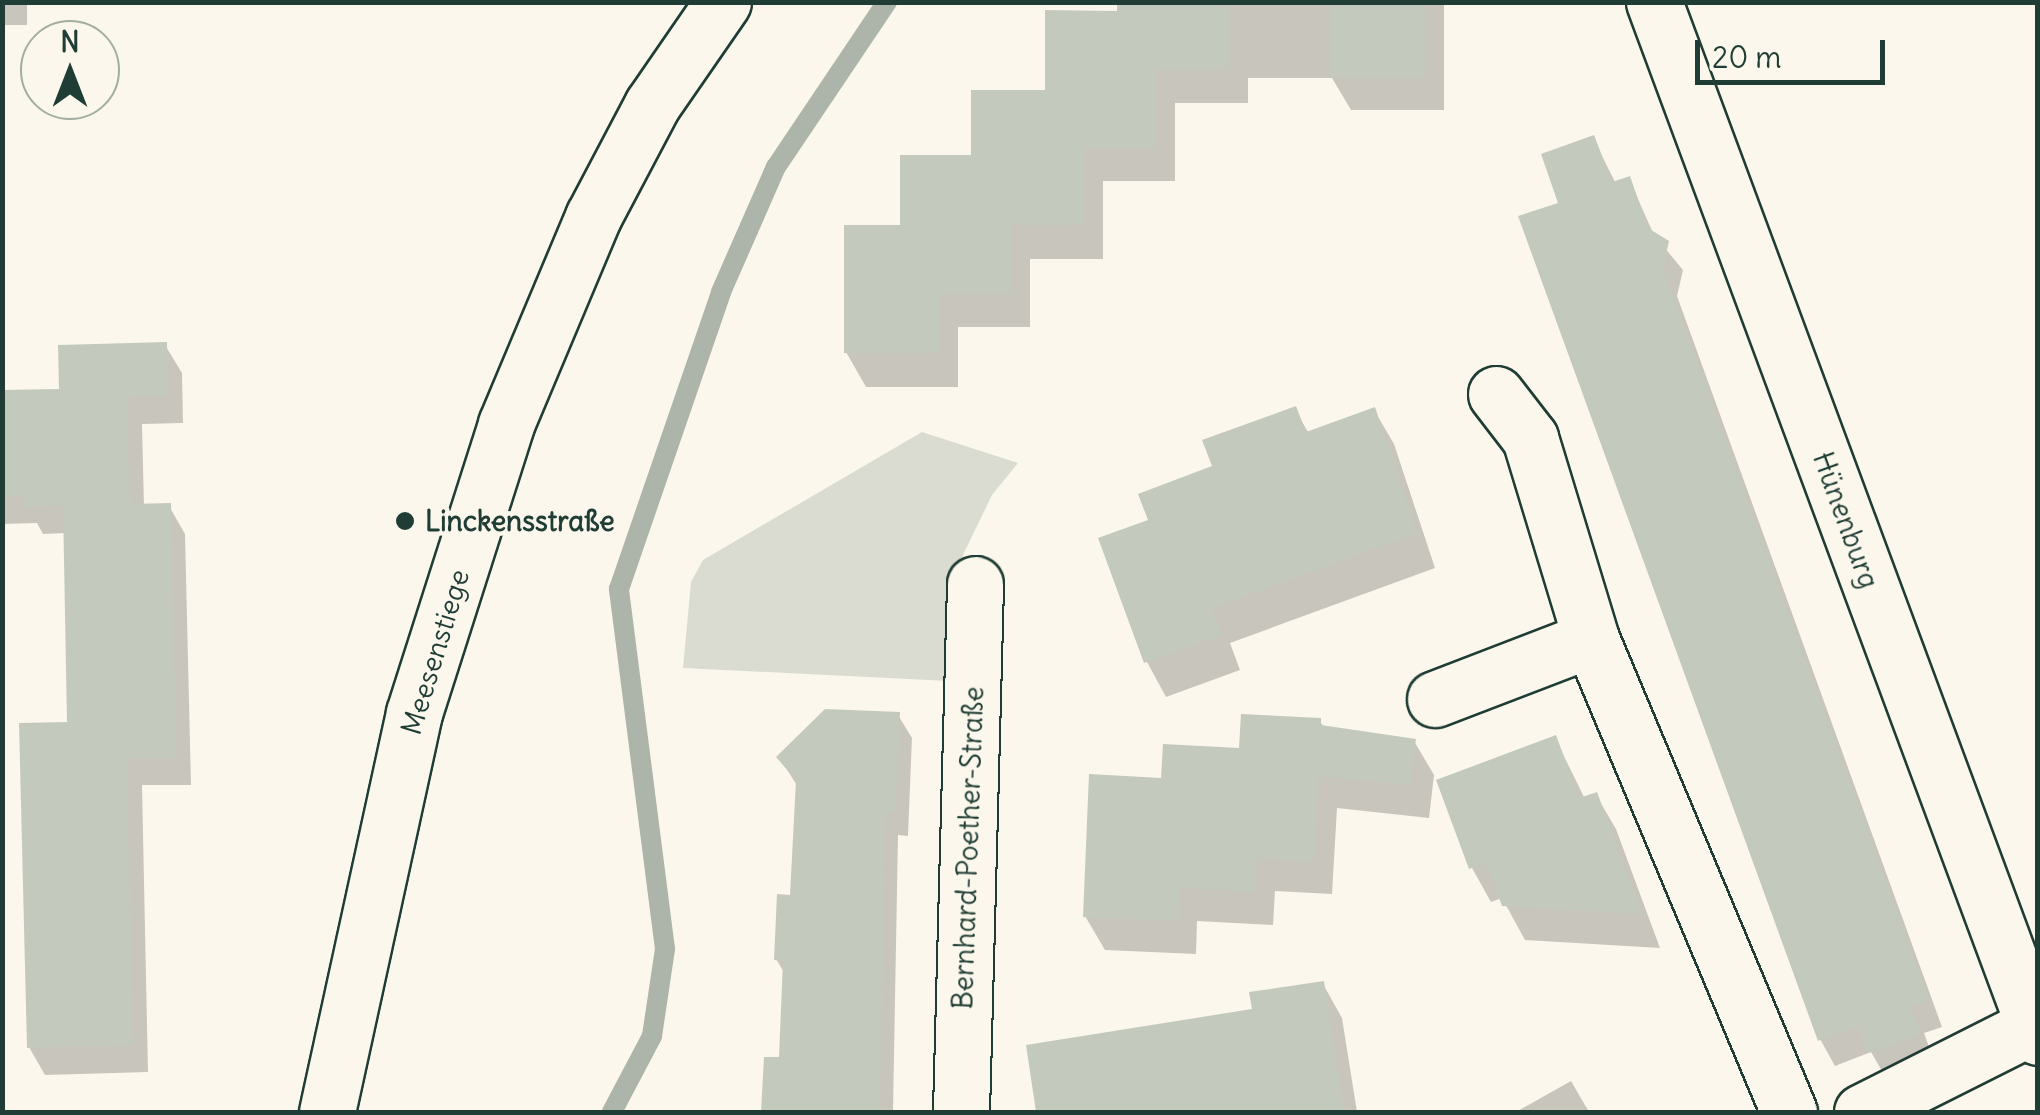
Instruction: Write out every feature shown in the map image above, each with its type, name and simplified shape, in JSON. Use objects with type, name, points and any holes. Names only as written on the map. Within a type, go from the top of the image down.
[{"type":"street","name":"Meesenstiege","points":[[326,1112],[414,713],[506,424],[593,218],[652,105],[722,2]]},
{"type":"street","name":"Hünenburg","points":[[1654,2],[2035,1031]]},
{"type":"street","points":[[1496,394],[1530,438],[1590,639],[1789,1112]]},
{"type":"street","name":"Bernhard-Poether-Straße","points":[[961,1112],[975,584]]},
{"type":"street","points":[[1435,700],[1590,639]]},
{"type":"street","points":[[1862,1112],[2035,1031]]},
{"type":"shaded area","points":[[922,432],[1018,463],[992,495],[963,555],[953,595],[949,681],[683,668],[691,582],[703,560]]},
{"type":"building","points":[[1117,2],[1230,2],[1230,69],[1156,69],[1156,148],[1084,148],[1084,225],[1011,225],[1011,293],[939,293],[939,353],[844,353],[844,225],[900,225],[900,155],[971,155],[971,90],[1045,90],[1045,10],[1117,11]]},
{"type":"building","points":[[1330,2],[1425,2],[1425,77],[1330,77]]},
{"type":"building","points":[[1594,135],[1612,182],[1630,176],[1648,228],[1669,241],[1663,268],[1929,1000],[1911,1007],[1921,1034],[1868,1053],[1858,1026],[1818,1041],[1518,216],[1558,203],[1541,154]]},
{"type":"building","points":[[167,342],[168,395],[127,396],[130,504],[171,503],[176,758],[127,758],[133,1045],[27,1048],[19,723],[67,722],[63,506],[24,507],[23,496],[2,496],[2,390],[59,389],[58,345]]},
{"type":"building","points":[[1296,406],[1306,432],[1375,407],[1417,533],[1212,608],[1222,635],[1144,663],[1098,538],[1148,520],[1138,494],[1212,466],[1202,440]]},
{"type":"building","points":[[825,709],[900,712],[895,813],[885,812],[880,1112],[761,1112],[764,1057],[779,1057],[783,961],[774,960],[777,894],[790,895],[796,780],[776,757]]},
{"type":"building","points":[[1241,714],[1321,718],[1321,725],[1416,739],[1410,785],[1318,776],[1314,862],[1257,858],[1255,892],[1179,888],[1178,921],[1083,917],[1089,774],[1161,778],[1163,744],[1239,748]]},
{"type":"building","points":[[1556,735],[1579,798],[1597,792],[1642,914],[1502,906],[1486,863],[1469,869],[1436,780]]},
{"type":"building","points":[[1324,981],[1344,1112],[1036,1112],[1026,1045],[1252,1009],[1249,992]]},
{"type":"waterway","points":[[612,1112],[652,1036],[665,949],[619,589],[721,292],[776,167],[887,2]]},
{"type":"place","name":"Linckensstraße","points":[[405,521]]}]
